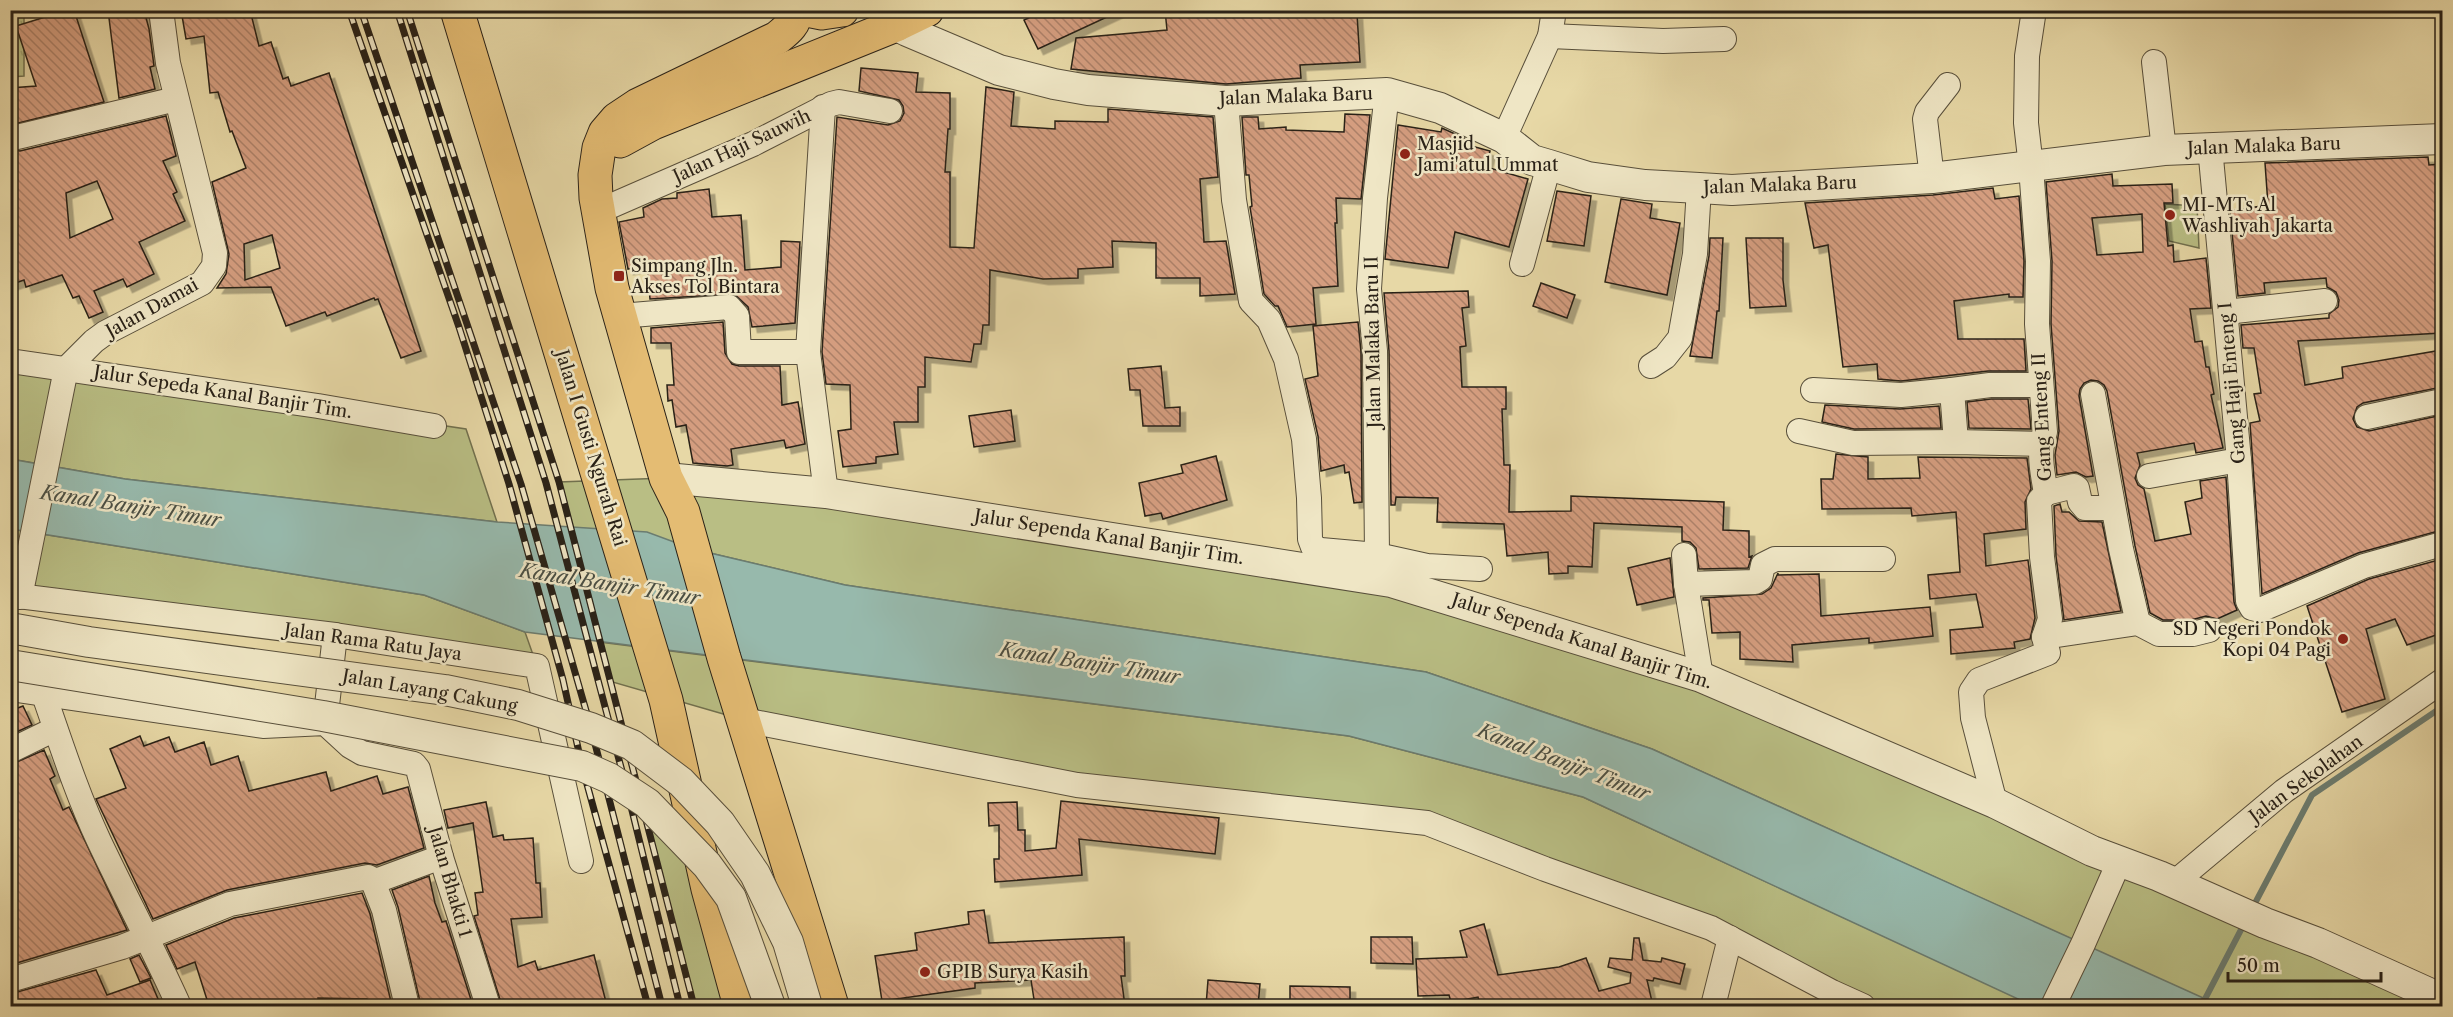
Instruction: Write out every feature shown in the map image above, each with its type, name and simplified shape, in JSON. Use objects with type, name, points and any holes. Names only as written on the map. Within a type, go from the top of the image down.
[{"type":"main road","points":[[795,10],[796,15],[791,26],[777,38],[638,105],[617,119],[605,133],[599,148],[595,175],[596,205],[605,257],[620,316],[666,478],[683,512],[724,658],[832,1006]]},
{"type":"main road","points":[[807,10],[822,13],[842,10]]},
{"type":"main road","points":[[596,205],[597,177],[603,162],[610,151],[632,132],[893,18],[927,10]]},
{"type":"main road","name":"Jalan I Gusti Ngurah Rai","points":[[463,18],[666,700],[708,889],[740,1006]]},
{"type":"street","name":"Jalan Damai","points":[[64,380],[94,341],[202,283],[214,266],[215,253],[168,63],[161,10]]},
{"type":"street","points":[[1504,138],[1550,36],[1554,10]]},
{"type":"street","name":"Gang Enteng II","points":[[1995,803],[1973,718],[1971,692],[1979,680],[2048,652],[2044,637],[2050,619],[2042,557],[2039,501],[2046,492],[2041,468],[2041,444],[2046,432],[2037,324],[2038,261],[2026,123],[2027,56],[2034,10]]},
{"type":"street","name":"Jalan Malaka Baru","points":[[893,18],[907,32],[999,70],[1088,90],[1226,100],[1387,93],[1440,108],[1504,138],[1532,160],[1588,177],[1646,185],[1732,190],[1932,178],[2164,150],[2442,139]]},
{"type":"street","points":[[1550,36],[1663,41],[1724,39]]},
{"type":"street","points":[[2154,62],[2164,150]]},
{"type":"street","points":[[1932,178],[1925,119],[1927,112],[1948,84]]},
{"type":"street","name":"Jalan Malaka Baru II","points":[[1377,555],[1375,351],[1369,289],[1375,198],[1387,93]]},
{"type":"street","points":[[17,137],[176,99]]},
{"type":"street","points":[[1226,100],[1234,200],[1251,301],[1269,320],[1286,359],[1304,439],[1310,498],[1310,539],[1313,547],[1321,550],[1377,555],[1427,566],[1480,569]]},
{"type":"street","name":"Jalan Haji Sauwih","points":[[596,205],[753,144],[823,107],[839,102],[891,111]]},
{"type":"street","points":[[823,107],[808,352],[826,493]]},
{"type":"street","name":"Gang Haji Enteng I","points":[[2210,147],[2239,460],[2248,601],[2252,608],[2260,610],[2364,567],[2442,544]]},
{"type":"street","points":[[1522,264],[1549,165]]},
{"type":"street","points":[[1651,366],[1665,357],[1680,338],[1695,254],[1700,189]]},
{"type":"street","points":[[2226,312],[2325,301]]},
{"type":"street","points":[[620,316],[729,307],[737,316],[739,352],[808,352]]},
{"type":"street","name":"Jalur Sepeda Kanal Banjir Tim.","points":[[10,361],[64,380],[318,406],[434,426]]},
{"type":"street","points":[[15,596],[64,380]]},
{"type":"street","points":[[1813,390],[1901,395],[1990,385],[2041,385]]},
{"type":"street","points":[[1952,390],[1956,442]]},
{"type":"street","points":[[2093,394],[2113,508],[2138,623]]},
{"type":"street","points":[[2367,417],[2442,401]]},
{"type":"street","points":[[1799,431],[1853,443],[2041,444]]},
{"type":"street","points":[[2149,476],[2239,460]]},
{"type":"street","name":"Jalur Sependa Kanal Banjir Tim.","points":[[666,478],[826,493],[1391,582],[1701,677],[1995,803],[2092,851],[2116,871],[2174,883],[2265,923],[2318,943],[2442,999]]},
{"type":"street","points":[[2046,492],[2074,486],[2085,508],[2113,508]]},
{"type":"street","points":[[1684,555],[1686,584],[1701,677]]},
{"type":"street","points":[[1686,584],[1755,582],[1760,579],[1763,565],[1775,559],[1883,559]]},
{"type":"street","name":"Jalan Rama Ratu Jaya","points":[[15,596],[335,635],[537,666],[581,861]]},
{"type":"street","points":[[2044,637],[2138,623],[2160,634],[2174,635],[2210,630]]},
{"type":"street","name":"Jalan Layang Cakung","points":[[10,628],[89,642],[445,690],[518,705],[632,745],[681,782],[720,823],[756,874],[788,942],[807,1006]]},
{"type":"street","points":[[10,689],[263,726],[324,723],[335,635]]},
{"type":"street","points":[[10,665],[323,716],[582,766],[609,778],[647,803],[707,865],[731,898],[770,1006]]},
{"type":"street","name":"Jalan Sekolahan","points":[[2174,883],[2284,791],[2442,681]]},
{"type":"street","points":[[44,695],[99,840],[148,937],[179,1006]]},
{"type":"street","points":[[742,713],[1077,785],[1426,823],[1545,869],[1711,928],[1829,999],[1863,1006]]},
{"type":"street","name":"Jalan Bhakti 1","points":[[324,723],[350,747],[362,753],[408,761],[418,769],[441,857],[488,1006]]},
{"type":"street","points":[[10,751],[56,729]]},
{"type":"street","points":[[373,882],[441,857]]},
{"type":"street","points":[[2053,1006],[2116,871]]},
{"type":"street","points":[[10,980],[122,947],[230,904],[369,877],[384,910],[406,1006]]},
{"type":"street","points":[[1713,1006],[1730,938]]},
{"type":"green space","points":[[11,11],[24,11],[24,76],[11,77]]},
{"type":"green space","points":[[2165,204],[2197,206],[2199,248],[2169,241]]},
{"type":"green space","points":[[11,361],[466,429],[497,522],[125,479],[11,459]]},
{"type":"green space","points":[[666,478],[1349,575],[1701,677],[2442,1006],[2219,1006],[1652,749],[1426,672],[845,585],[693,549],[571,528],[559,482]]},
{"type":"green space","points":[[11,529],[424,595],[525,632],[537,666],[11,595]]},
{"type":"green space","points":[[599,642],[1349,736],[1583,797],[2035,1006],[1869,1006],[1713,928],[1427,823],[1077,785],[744,720],[609,681]]},
{"type":"green space","points":[[639,798],[702,860],[740,1006],[694,1006]]},
{"type":"water","name":"Kanal Banjir Timur","points":[[10,459],[125,479],[497,522],[647,532],[693,549],[845,585],[1426,672],[1652,749],[2221,1006],[2033,1006],[1583,797],[1349,736],[525,632],[424,595],[11,529]]},
{"type":"building","points":[[74,10],[104,102],[10,125],[10,88],[36,86],[16,26]]},
{"type":"building","points":[[108,10],[144,10],[149,29],[154,66],[150,67],[155,89],[119,98]]},
{"type":"building","points":[[181,10],[250,10],[259,46],[271,42],[283,79],[288,77],[291,86],[329,73],[421,351],[401,358],[378,299],[374,298],[327,316],[325,312],[286,326],[271,287],[217,288],[226,274],[229,254],[212,182],[246,168],[232,131],[230,132],[218,92],[210,93],[204,36],[186,39]],"holes":[[[272,235],[280,268],[245,280],[244,244]]]},
{"type":"building","points":[[1045,10],[1122,10],[1038,49],[1024,20]]},
{"type":"building","points":[[1165,10],[1244,10],[1246,16],[1262,10],[1319,10],[1319,16],[1357,14],[1360,62],[1300,65],[1301,78],[1226,84],[1071,69],[1076,38],[1167,30]]},
{"type":"building","points":[[861,68],[918,73],[916,92],[950,93],[950,129],[948,129],[945,172],[950,172],[950,247],[974,248],[986,87],[1014,92],[1011,126],[1055,129],[1055,121],[1108,122],[1108,109],[1213,117],[1218,177],[1200,179],[1204,242],[1226,241],[1235,294],[1200,296],[1200,278],[1156,278],[1156,243],[1112,241],[1113,267],[1078,269],[1078,278],[1043,279],[990,270],[989,325],[983,325],[981,344],[974,344],[971,362],[925,357],[925,387],[918,387],[918,422],[894,422],[898,454],[876,457],[876,463],[843,467],[838,431],[851,429],[850,385],[826,384],[822,352],[837,117],[888,125],[900,121],[904,113],[899,100],[859,91]]},
{"type":"building","points":[[1345,114],[1370,115],[1361,199],[1336,198],[1338,286],[1313,288],[1316,324],[1287,327],[1278,306],[1275,306],[1264,294],[1250,207],[1252,206],[1249,175],[1246,175],[1242,117],[1258,117],[1259,129],[1286,127],[1286,130],[1344,132]]},
{"type":"building","points":[[166,116],[176,156],[163,161],[177,192],[173,194],[185,221],[139,242],[154,274],[127,287],[123,279],[94,291],[103,312],[89,318],[79,296],[73,298],[62,275],[26,287],[24,280],[10,285],[10,149],[20,151]],"holes":[[[97,181],[113,219],[70,238],[66,193]]]},
{"type":"building","points":[[1398,125],[1441,132],[1442,128],[1466,139],[1464,144],[1490,151],[1486,167],[1528,179],[1509,247],[1455,232],[1448,268],[1385,259]]},
{"type":"building","points":[[2428,157],[2429,165],[2442,164],[2442,333],[2298,341],[2305,385],[2343,378],[2342,367],[2442,350],[2442,387],[2363,403],[2357,407],[2353,419],[2357,427],[2369,431],[2442,415],[2442,530],[2358,553],[2262,594],[2250,423],[2260,421],[2254,394],[2261,393],[2254,348],[2243,348],[2241,325],[2329,318],[2329,314],[2338,307],[2339,300],[2336,292],[2327,287],[2326,278],[2264,283],[2265,293],[2238,296],[2230,211],[2268,205],[2265,163]]},
{"type":"building","points":[[2112,174],[2113,186],[2172,184],[2173,203],[2164,203],[2168,246],[2173,245],[2174,262],[2206,258],[2211,308],[2190,309],[2195,342],[2202,341],[2206,367],[2209,367],[2214,394],[2211,395],[2223,448],[2196,453],[2194,443],[2137,453],[2140,465],[2135,478],[2138,485],[2144,489],[2155,541],[2191,534],[2185,502],[2202,498],[2200,481],[2226,477],[2234,602],[2237,610],[2217,619],[2206,616],[2191,620],[2163,620],[2150,613],[2135,546],[2107,391],[2098,381],[2091,380],[2084,383],[2079,396],[2093,476],[2086,477],[2076,472],[2057,475],[2055,455],[2059,431],[2051,324],[2052,261],[2046,182]],"holes":[[[2142,214],[2143,252],[2097,255],[2092,218]]]},
{"type":"building","points":[[1993,188],[1995,199],[2019,196],[2024,261],[2023,297],[2009,297],[2009,294],[1954,301],[1958,339],[2024,339],[2026,371],[1988,371],[1901,381],[1878,379],[1877,364],[1843,367],[1828,245],[1814,248],[1805,203],[1933,195]]},
{"type":"building","points":[[709,189],[712,217],[741,215],[745,270],[781,267],[781,241],[800,242],[795,323],[752,327],[748,307],[734,294],[650,299],[647,265],[628,269],[619,222],[644,217],[643,208],[662,199],[677,198],[677,193]]},
{"type":"building","points":[[1557,191],[1591,196],[1584,246],[1547,241]]},
{"type":"building","points":[[1621,199],[1652,204],[1650,218],[1680,223],[1667,295],[1605,282]]},
{"type":"building","points":[[1710,238],[1723,238],[1719,311],[1717,311],[1712,358],[1690,356],[1709,256]]},
{"type":"building","points":[[1746,238],[1783,238],[1783,280],[1786,306],[1750,308]]},
{"type":"building","points":[[1541,283],[1575,295],[1567,318],[1533,306]]},
{"type":"building","points":[[1468,291],[1469,307],[1462,308],[1466,346],[1460,347],[1462,387],[1506,387],[1506,409],[1502,409],[1504,465],[1510,465],[1509,512],[1571,511],[1571,496],[1724,502],[1723,530],[1749,531],[1749,557],[1752,556],[1748,568],[1699,569],[1696,548],[1690,542],[1682,541],[1682,527],[1594,523],[1592,567],[1568,566],[1568,573],[1549,574],[1548,552],[1507,556],[1504,524],[1437,522],[1438,498],[1396,497],[1395,505],[1391,505],[1389,351],[1384,293]]},
{"type":"building","points":[[723,322],[725,353],[732,364],[780,366],[782,405],[798,402],[805,444],[786,448],[784,440],[731,449],[733,465],[693,463],[686,425],[676,427],[672,400],[668,401],[667,385],[674,385],[671,343],[651,343],[651,328]]},
{"type":"building","points":[[1358,322],[1361,352],[1362,502],[1354,503],[1349,472],[1345,473],[1344,465],[1321,471],[1318,436],[1305,379],[1318,376],[1313,326]]},
{"type":"building","points":[[1161,366],[1165,408],[1180,407],[1180,426],[1143,426],[1140,390],[1130,390],[1128,369]]},
{"type":"building","points":[[1991,399],[2028,399],[2031,429],[1969,428],[1967,402]]},
{"type":"building","points":[[1825,405],[1900,409],[1939,406],[1941,428],[1854,429],[1822,422]]},
{"type":"building","points":[[1011,410],[1015,441],[974,447],[969,416]]},
{"type":"building","points":[[1836,454],[1868,457],[1868,479],[1920,478],[1918,457],[2027,458],[2031,489],[2025,502],[2026,529],[1984,534],[1986,566],[2028,560],[2035,618],[2030,639],[2014,642],[2015,648],[1951,654],[1950,630],[1983,627],[1976,594],[1930,599],[1928,575],[1960,572],[1956,512],[1912,516],[1911,508],[1822,509],[1821,479],[1833,479]]},
{"type":"building","points":[[1216,456],[1227,500],[1163,519],[1161,513],[1145,516],[1139,483],[1183,473],[1181,465]]},
{"type":"building","points":[[2060,504],[2062,512],[2069,512],[2079,521],[2102,522],[2121,611],[2064,620],[2056,556],[2054,506]]},
{"type":"building","points":[[1670,558],[1674,597],[1637,605],[1628,568]]},
{"type":"building","name":"SD Negeri Pondok Kopi 04 Pagi","points":[[2442,559],[2442,633],[2407,645],[2395,619],[2366,629],[2385,699],[2342,712],[2307,606],[2369,579]]},
{"type":"building","points":[[1778,573],[1778,575],[1819,574],[1821,616],[1930,607],[1933,636],[1869,643],[1869,638],[1792,645],[1793,662],[1740,659],[1740,632],[1712,633],[1709,600],[1703,600],[1703,598],[1762,594],[1771,588]]},
{"type":"building","points":[[23,706],[32,725],[10,735],[10,711]]},
{"type":"building","points":[[140,736],[144,746],[169,737],[175,752],[204,742],[211,765],[238,756],[249,791],[326,772],[331,791],[377,776],[383,794],[408,787],[424,848],[377,865],[365,863],[227,890],[153,919],[96,799],[126,788],[110,749]]},
{"type":"building","points":[[44,750],[55,776],[50,779],[63,810],[69,807],[127,930],[10,965],[10,765]]},
{"type":"building","points":[[1061,801],[1219,818],[1215,854],[1079,839],[1082,875],[995,882],[994,859],[999,859],[999,825],[989,826],[988,803],[1017,802],[1018,830],[1025,830],[1025,851],[1056,848]]},
{"type":"building","points":[[486,802],[493,837],[503,835],[504,840],[533,838],[536,883],[540,883],[542,917],[511,919],[518,967],[535,961],[538,970],[594,955],[607,1006],[502,1006],[474,916],[478,915],[475,893],[483,892],[473,823],[448,828],[444,810]]},
{"type":"building","points":[[429,876],[435,903],[442,922],[446,921],[473,1006],[421,1006],[392,890]]},
{"type":"building","points":[[362,893],[370,914],[392,1006],[368,1006],[367,999],[318,998],[318,1006],[209,1006],[195,962],[177,969],[166,945],[234,918]]},
{"type":"building","points":[[984,910],[989,943],[1124,937],[1125,976],[1121,976],[1125,1006],[1035,1006],[1031,980],[975,983],[975,988],[882,1001],[875,956],[917,950],[915,933],[969,924],[968,912]]},
{"type":"building","points":[[1484,924],[1498,975],[1559,967],[1586,958],[1599,991],[1630,983],[1631,973],[1608,967],[1610,958],[1632,960],[1634,938],[1639,938],[1643,960],[1661,962],[1662,958],[1685,964],[1680,984],[1654,978],[1653,981],[1647,980],[1653,1006],[1600,1006],[1599,1001],[1580,1006],[1493,1006],[1492,1000],[1480,1004],[1478,997],[1451,1002],[1449,995],[1418,996],[1416,959],[1467,957],[1460,931]]},
{"type":"building","points":[[1371,937],[1412,937],[1413,964],[1371,963]]},
{"type":"building","points":[[139,955],[151,978],[140,982],[130,959]]},
{"type":"building","points":[[96,970],[107,995],[150,980],[161,1006],[10,1006],[10,994]]},
{"type":"building","points":[[1208,980],[1260,984],[1258,1006],[1206,1006]]},
{"type":"building","points":[[1290,986],[1350,987],[1350,1006],[1290,1006]]},
{"type":"waterway","points":[[2253,907],[2312,795],[2442,707]]},
{"type":"waterway","points":[[2198,1006],[2205,999],[2244,924]]},
{"type":"railway","points":[[349,10],[459,327],[509,484],[563,680],[582,766],[648,1006]]},
{"type":"railway","points":[[361,10],[521,484],[591,728],[662,1006]]},
{"type":"railway","points":[[397,10],[546,483],[627,790],[680,1006]]},
{"type":"railway","points":[[407,10],[559,482],[694,1006]]},
{"type":"place","name":"Masjid Jami'atul Ummat","points":[[1405,154]]},
{"type":"place","name":"MI-MTs Al Washliyah Jakarta","points":[[2170,215]]},
{"type":"place","name":"Simpang Jln. Akses Tol Bintara","points":[[619,276]]},
{"type":"place","name":"SD Negeri Pondok Kopi 04 Pagi","points":[[2343,639]]},
{"type":"place","name":"GPIB Surya Kasih","points":[[925,972]]}]
